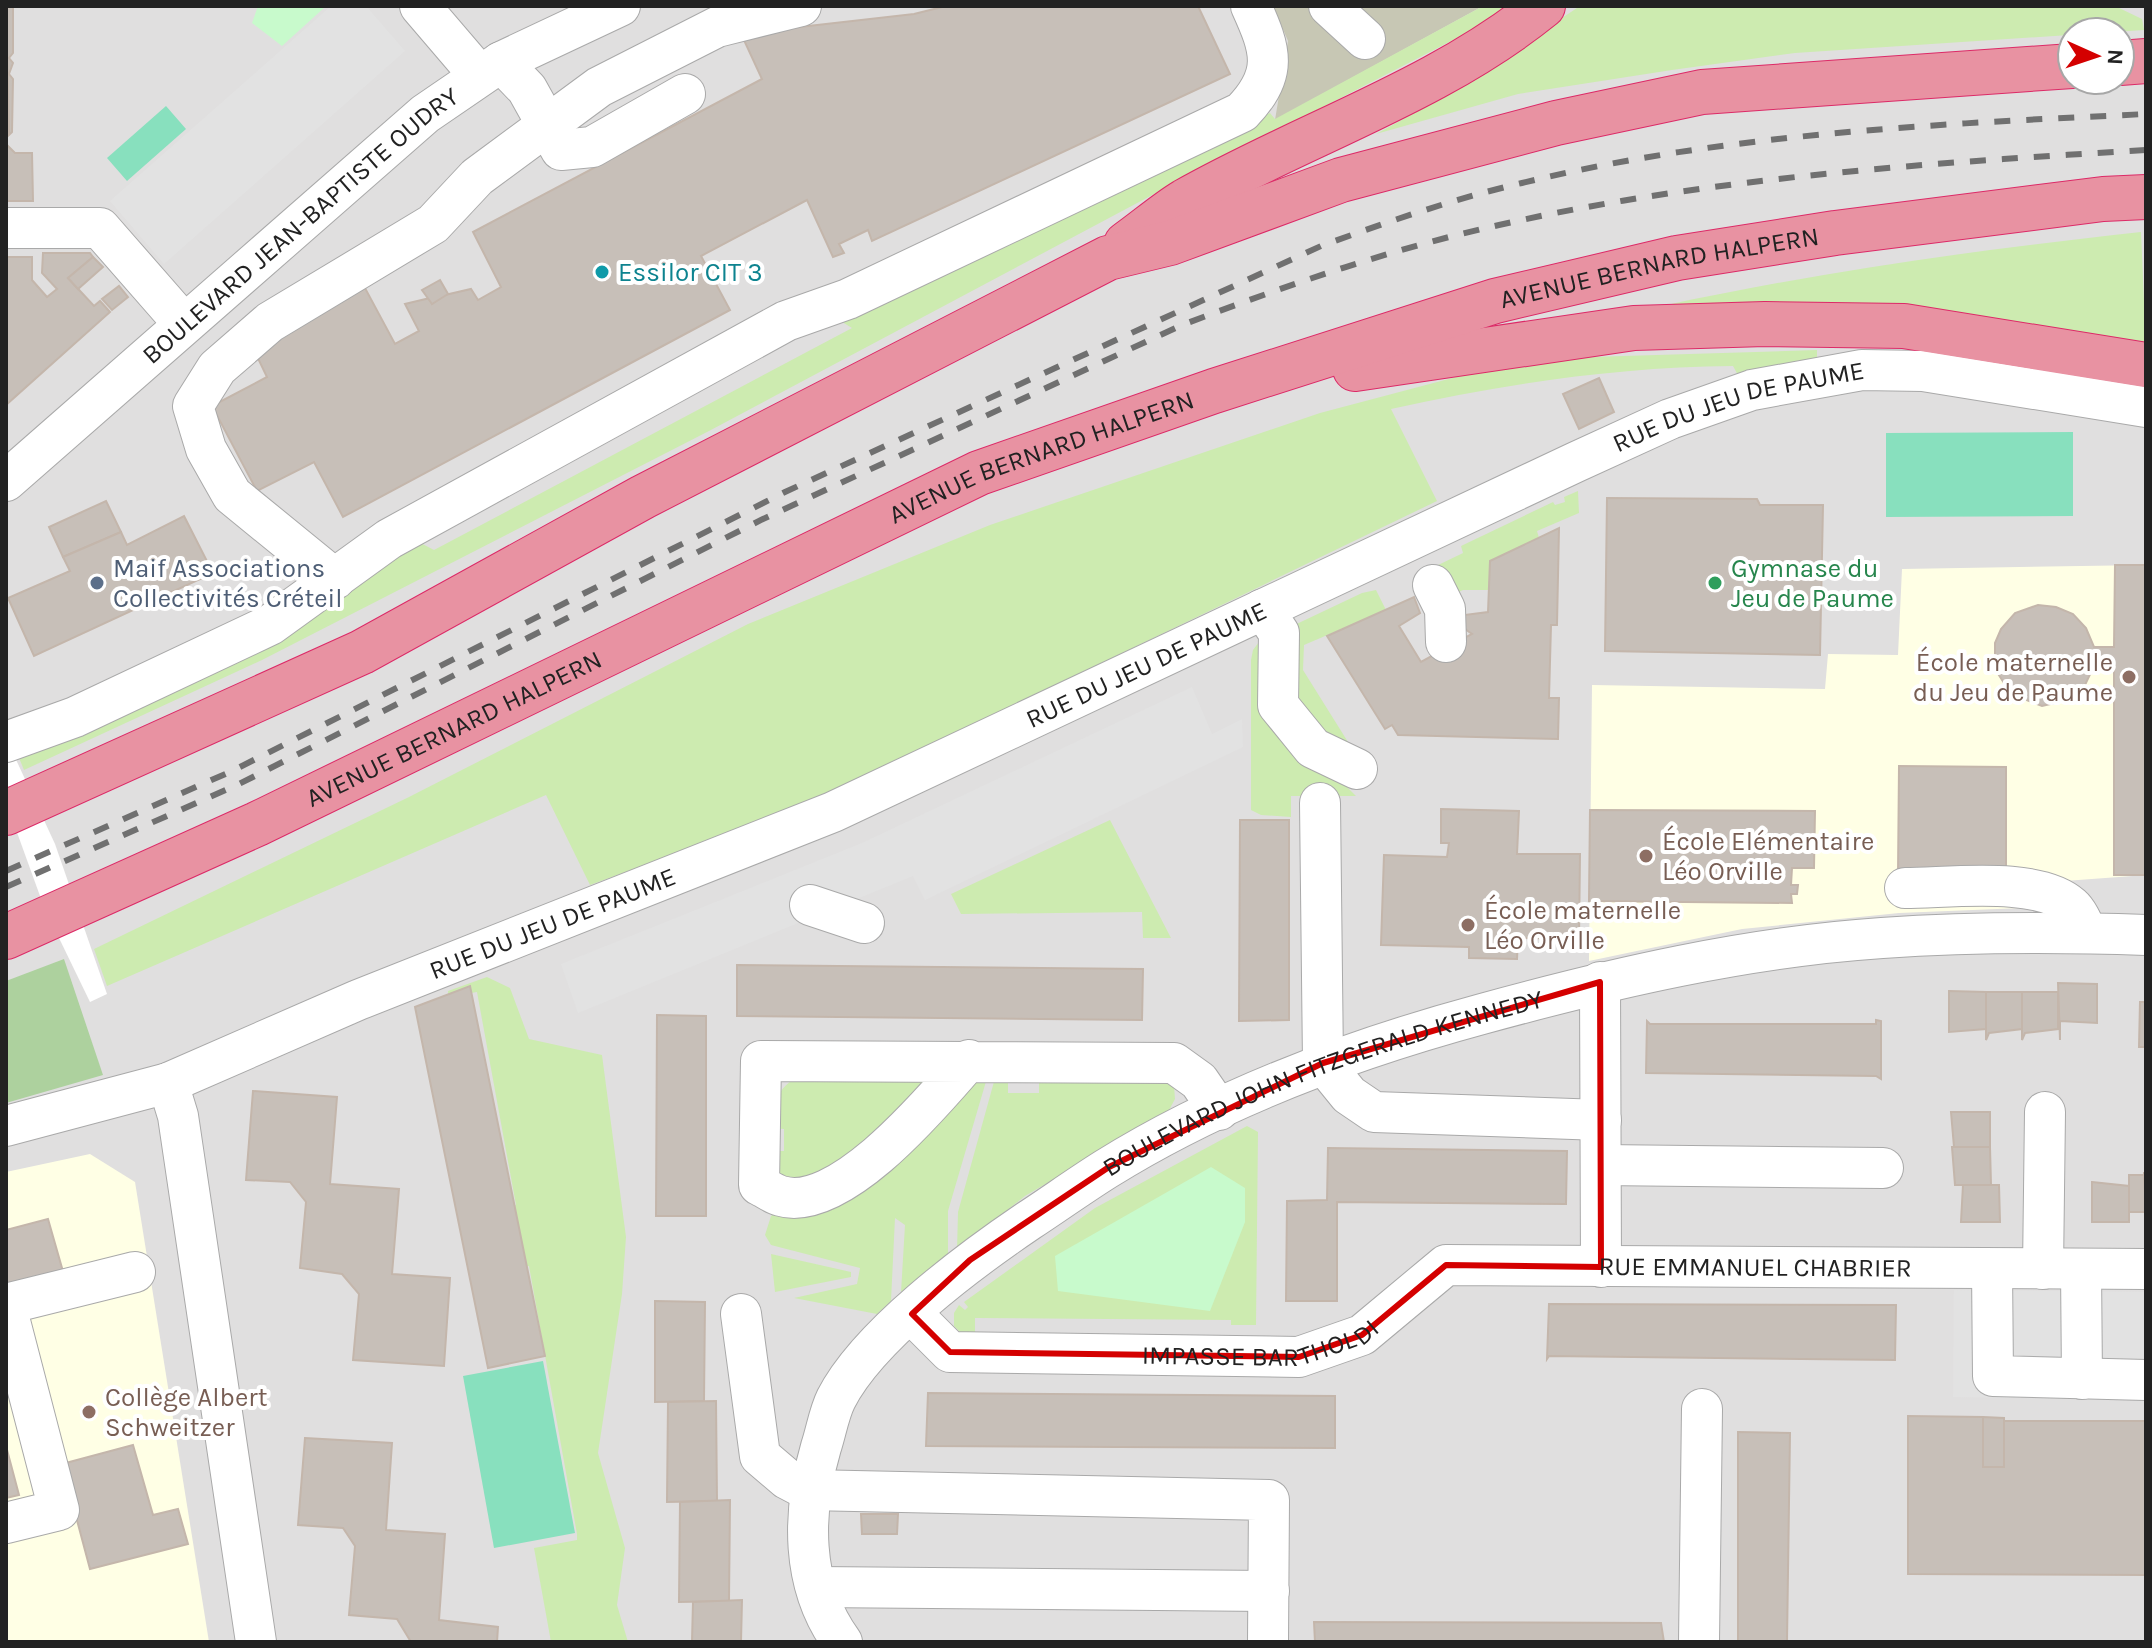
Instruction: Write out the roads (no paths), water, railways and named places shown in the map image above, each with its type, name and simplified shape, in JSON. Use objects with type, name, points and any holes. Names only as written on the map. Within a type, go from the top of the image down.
[{"type":"highway","points":[[6,813],[362,652],[643,497],[1108,258],[1184,202],[1402,93],[1519,26],[1543,6]]},
{"type":"highway","points":[[1108,258],[1170,243],[1341,180],[1556,123],[1702,92],[2056,67]]},
{"type":"highway","name":"AVENUE BERNARD HALPERN","points":[[6,937],[257,824],[979,473],[1214,391],[1495,301],[1677,258],[1835,233],[2103,199],[2146,197]]},
{"type":"highway","points":[[1214,391],[1634,328],[1904,326],[2146,365]]},
{"type":"street","points":[[420,6],[490,69],[527,89],[561,150],[592,147],[685,94]]},
{"type":"street","name":"BOULEVARD JEAN-BAPTISTE OUDRY","points":[[6,481],[425,114],[490,69],[620,6]]},
{"type":"street","points":[[335,579],[232,495],[206,449],[193,406],[217,368],[270,322],[433,224],[477,177],[599,87],[717,27],[801,6]]},
{"type":"street","points":[[6,742],[75,717],[270,625],[403,531],[786,321],[848,299],[1242,112],[1257,96],[1269,67],[1269,46],[1251,6]]},
{"type":"street","points":[[1329,6],[1365,39]]},
{"type":"street","points":[[8,228],[100,228],[184,324]]},
{"type":"street","name":"RUE DU JEU DE PAUME","points":[[6,1126],[168,1083],[358,1000],[833,812],[1656,425],[1752,390],[1862,370],[1923,371],[2146,407]]},
{"type":"street","points":[[1433,585],[1445,609],[1446,642]]},
{"type":"street","points":[[1263,609],[1279,633],[1278,705],[1313,748],[1357,769]]},
{"type":"street","points":[[1320,803],[1323,1063],[1349,1095],[1374,1112],[1601,1120]]},
{"type":"street","points":[[1905,888],[2025,888],[2049,892],[2074,907],[2087,933]]},
{"type":"street","points":[[810,905],[864,923]]},
{"type":"street","name":"BOULEVARD JOHN FITZGERALD KENNEDY","points":[[842,1642],[832,1628],[807,1553],[808,1490],[835,1399],[874,1345],[970,1260],[1109,1167],[1219,1110],[1323,1063],[1393,1039],[1600,982],[1741,955],[1879,938],[2087,933],[2146,935]]},
{"type":"street","name":"RUE EMMANUEL CHABRIER","points":[[1600,982],[1601,1267],[2146,1269]]},
{"type":"street","points":[[969,1060],[897,1141],[826,1191],[783,1197],[759,1185],[761,1061],[969,1060],[1174,1063],[1199,1081],[1219,1110]]},
{"type":"street","points":[[168,1083],[178,1116],[256,1642]]},
{"type":"street","points":[[2045,1112],[2062,1269],[2082,1379]]},
{"type":"street","points":[[1601,1165],[1883,1168]]},
{"type":"street","name":"IMPASSE BARTHOLDI","points":[[912,1314],[950,1352],[1299,1357],[1362,1335],[1446,1265],[1601,1267]]},
{"type":"street","points":[[1992,1269],[1993,1376],[2146,1380]]},
{"type":"street","points":[[6,1523],[59,1510],[6,1305],[135,1272]]},
{"type":"street","points":[[741,1314],[760,1456],[787,1479],[808,1490],[1269,1500],[1268,1642]]},
{"type":"street","points":[[1699,1642],[1702,1409]]},
{"type":"street","points":[[816,1587],[1269,1591]]},
{"type":"railway","points":[[6,871],[232,771],[785,492],[1321,246],[1371,228],[1496,189],[1676,153],[1911,127],[2146,114]]},
{"type":"railway","points":[[6,887],[237,785],[763,519],[1182,325],[1299,283],[1378,257],[1499,225],[1659,195],[1821,174],[2146,150]]},
{"type":"place","name":"Essilor CIT 3","points":[[602,272]]},
{"type":"place","name":"Maif Associations Collectivités Créteil","points":[[97,583]]},
{"type":"place","name":"Gymnase du Jeu de Paume","points":[[1715,583]]},
{"type":"place","name":"École maternelle du Jeu de Paume","points":[[2129,677]]},
{"type":"place","name":"École Elémentaire Léo Orville","points":[[1646,856]]},
{"type":"place","name":"École maternelle Léo Orville","points":[[1468,925]]},
{"type":"place","name":"Collège Albert Schweitzer","points":[[89,1412]]}]
